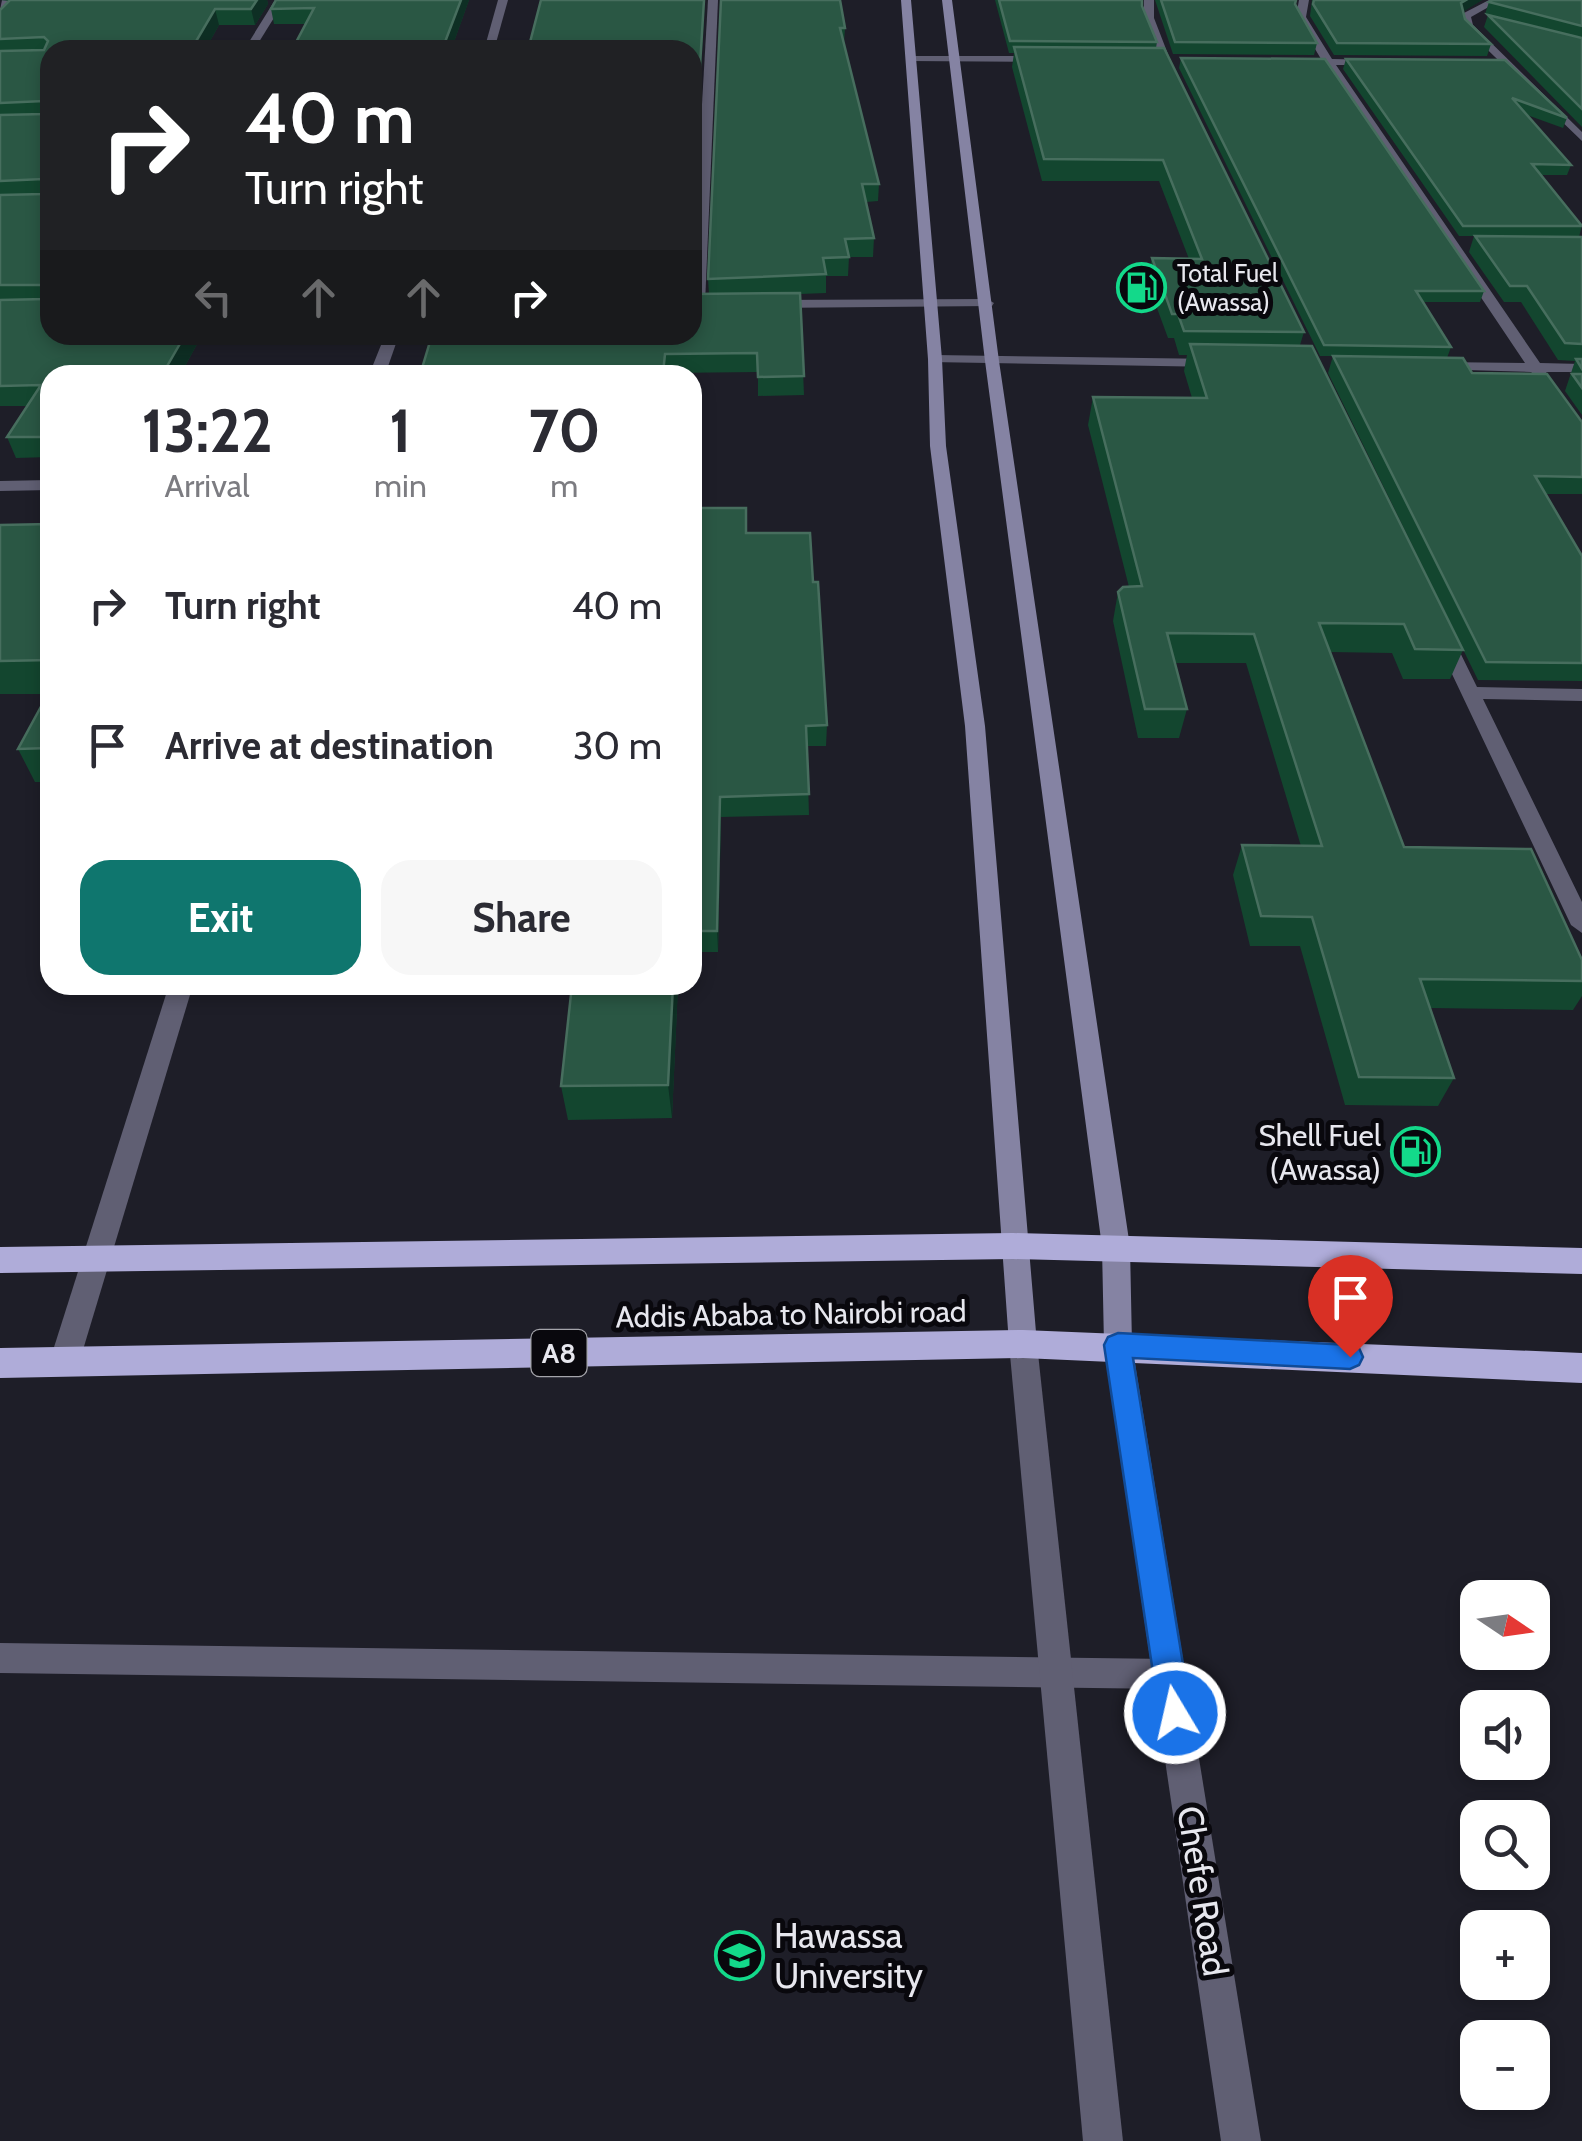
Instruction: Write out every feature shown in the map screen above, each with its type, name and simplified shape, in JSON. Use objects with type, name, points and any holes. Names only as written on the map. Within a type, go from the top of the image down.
[{"type":"highway","points":[[0,1260],[1013,1246],[1582,1261]]},
{"type":"highway","name":"Addis Ababa to Nairobi road","points":[[0,1363],[1023,1344],[1118,1345],[1582,1368]]},
{"type":"main road","points":[[906,0],[935,359],[938,446],[975,726],[1023,1344]]},
{"type":"main road","points":[[946,0],[992,360],[1116,1248],[1118,1345]]},
{"type":"street","points":[[0,7],[8,0]]},
{"type":"street","points":[[256,40],[280,0]]},
{"type":"street","points":[[493,40],[503,0]]},
{"type":"street","points":[[702,166],[712,0]]},
{"type":"street","points":[[1149,0],[1149,18],[1174,60],[1183,96]]},
{"type":"street","points":[[1304,0],[1301,17],[1328,62],[1554,394]]},
{"type":"street","points":[[1466,16],[1496,0]]},
{"type":"street","points":[[0,7],[20,6]]},
{"type":"street","points":[[1466,16],[1486,21]]},
{"type":"street","points":[[1466,16],[1468,26],[1582,138]]},
{"type":"street","points":[[912,59],[1051,60]]},
{"type":"street","points":[[1146,60],[1174,60]]},
{"type":"street","points":[[1274,61],[1387,62]]},
{"type":"street","points":[[1486,63],[1506,63]]},
{"type":"street","points":[[702,67],[707,67]]},
{"type":"street","points":[[1455,244],[1473,244]]},
{"type":"street","points":[[756,304],[987,303]]},
{"type":"street","points":[[702,304],[717,304]]},
{"type":"street","points":[[935,359],[1232,363]]},
{"type":"street","points":[[1423,366],[1582,368]]},
{"type":"street","points":[[0,486],[40,486]]},
{"type":"street","points":[[1438,624],[1582,925]]},
{"type":"street","points":[[1471,693],[1582,694]]},
{"type":"street","points":[[64,1363],[178,995]]},
{"type":"street","points":[[1023,1344],[1103,2141]]},
{"type":"street","name":"Chefe Road","points":[[1118,1345],[1241,2141]]},
{"type":"lane","points":[[0,1658],[1169,1674]]},
{"type":"building","points":[[10,0],[257,0],[251,9],[215,9],[197,40],[0,39],[0,10]]},
{"type":"building","points":[[276,0],[461,0],[446,40],[297,40],[314,8],[271,9]]},
{"type":"building","points":[[541,0],[704,0],[702,40],[531,40]]},
{"type":"building","points":[[721,0],[840,0],[845,28],[840,28],[879,184],[862,184],[874,238],[845,239],[849,257],[823,258],[826,274],[708,279]]},
{"type":"building","points":[[999,0],[1142,0],[1157,42],[1010,41]]},
{"type":"building","points":[[1161,0],[1296,0],[1317,43],[1175,42]]},
{"type":"building","points":[[1314,0],[1466,0],[1461,3],[1465,19],[1491,44],[1337,43]]},
{"type":"building","points":[[1582,0],[1582,26],[1489,2]]},
{"type":"building","points":[[1488,15],[1582,38],[1582,109]]},
{"type":"building","points":[[1014,47],[1164,48],[1304,332],[1184,331],[1178,314],[1172,314],[1152,258],[1202,259],[1163,160],[1044,159]]},
{"type":"building","points":[[40,50],[40,101],[0,103],[0,51]]},
{"type":"building","points":[[1181,58],[1325,59],[1484,291],[1416,291],[1451,347],[1324,345]]},
{"type":"building","points":[[1346,59],[1505,60],[1567,118],[1512,98],[1571,165],[1532,164],[1582,226],[1463,226]]},
{"type":"building","points":[[40,114],[40,179],[0,181],[0,115]]},
{"type":"building","points":[[40,194],[40,285],[0,285],[0,195]]},
{"type":"building","points":[[1475,236],[1582,237],[1582,344],[1565,343],[1527,286],[1510,286]]},
{"type":"building","points":[[800,293],[804,376],[758,377],[757,353],[665,354],[664,365],[423,365],[429,345],[702,345],[702,294]]},
{"type":"building","points":[[40,299],[40,345],[179,345],[168,365],[40,365],[40,385],[0,386],[0,300]]},
{"type":"building","points":[[1190,344],[1312,346],[1463,650],[1415,649],[1404,624],[1319,623],[1404,847],[1531,849],[1582,960],[1582,981],[1420,979],[1454,1078],[1359,1077],[1312,917],[1261,916],[1242,845],[1322,846],[1254,634],[1167,633],[1187,709],[1145,709],[1118,592],[1123,587],[1142,586],[1093,397],[1207,398]]},
{"type":"building","points":[[1333,356],[1463,358],[1472,373],[1547,374],[1582,422],[1582,477],[1535,476],[1582,556],[1582,663],[1486,662]]},
{"type":"building","points":[[1572,374],[1582,374],[1582,388]]},
{"type":"building","points":[[40,387],[40,437],[7,437]]},
{"type":"building","points":[[702,508],[746,508],[746,533],[810,533],[813,582],[818,582],[827,725],[806,726],[809,794],[720,797],[717,931],[702,931]]},
{"type":"building","points":[[40,524],[40,660],[0,661],[0,525]]},
{"type":"building","points":[[40,708],[40,748],[18,749]]},
{"type":"building","points":[[571,995],[672,995],[668,1085],[561,1086]]},
{"type":"place","name":"Total Fuel (Awassa)","points":[[1142,287]]},
{"type":"place","name":"Shell Fuel (Awassa)","points":[[1416,1152]]},
{"type":"place","name":"Hawassa University","points":[[739,1955]]},
{"type":"route","points":[[1175,1713],[1118,1345],[1350,1357]]}]
